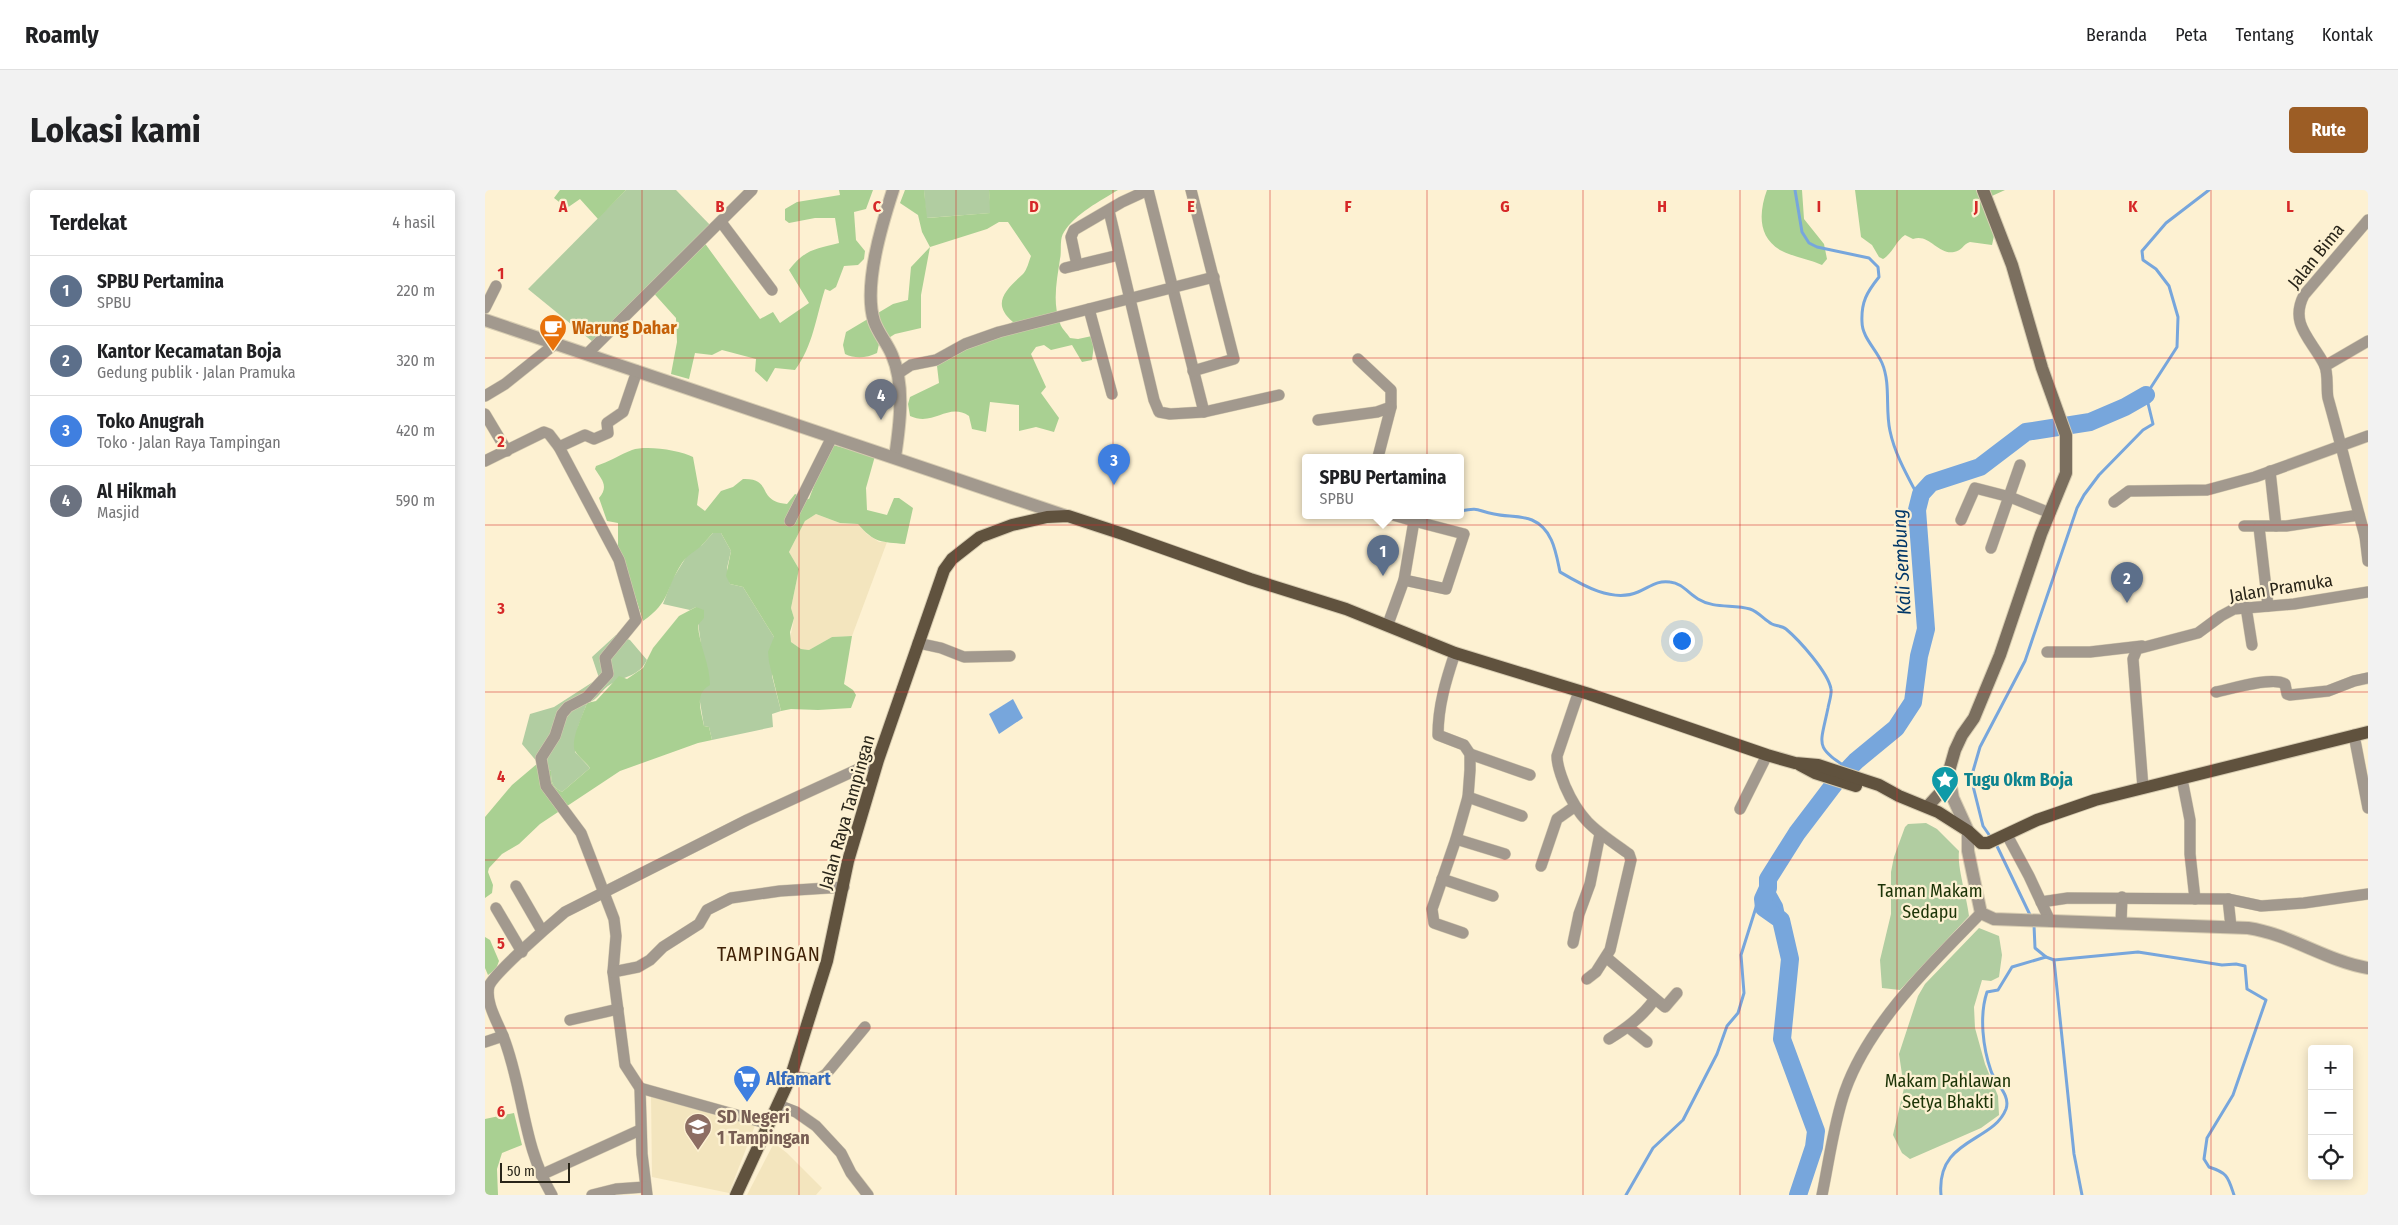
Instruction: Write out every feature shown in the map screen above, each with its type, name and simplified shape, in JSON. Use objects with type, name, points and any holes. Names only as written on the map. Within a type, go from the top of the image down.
[{"type":"main road","points":[[1928,806],[1949,782],[1949,771],[1955,750],[1961,735],[1974,718],[2000,655],[2066,473],[2066,435],[2056,411],[2012,265],[1983,190]]},
{"type":"main road","points":[[1068,516],[1389,624],[1455,653],[1579,691],[1767,755],[1795,762],[1928,806],[1968,831],[1981,843],[1988,843],[2007,836],[2037,820],[2063,811],[2143,788],[2368,732]]},
{"type":"main road","name":"Jalan Raya Tampingan","points":[[736,1195],[791,1076],[827,961],[848,861],[878,760],[944,570],[964,548],[980,537],[1012,525],[1047,517],[1068,516]]},
{"type":"street","points":[[587,354],[721,222],[742,198],[753,190]]},
{"type":"street","points":[[893,190],[882,223],[870,288],[874,320],[899,373],[899,432],[895,457]]},
{"type":"street","points":[[1119,255],[1071,267],[1072,233],[1077,228],[1109,211],[1121,202],[1148,190],[1204,412]]},
{"type":"street","points":[[1191,190],[1234,359],[1193,371]]},
{"type":"street","points":[[1109,211],[1154,400],[1159,412],[1170,414],[1204,412],[1279,395]]},
{"type":"street","name":"Jalan Bima","points":[[2325,366],[2300,325],[2298,317],[2299,305],[2304,295],[2368,220]]},
{"type":"street","points":[[721,222],[771,290]]},
{"type":"street","points":[[899,373],[911,365],[936,360],[949,355],[965,344],[999,332],[1214,277]]},
{"type":"street","points":[[485,308],[496,286]]},
{"type":"street","points":[[1089,309],[1112,394]]},
{"type":"street","points":[[485,320],[1068,516]]},
{"type":"street","points":[[2368,341],[2325,366],[2327,395],[2359,515],[2367,536],[2368,561]]},
{"type":"street","points":[[485,396],[513,378],[555,344]]},
{"type":"street","points":[[1359,359],[1391,390],[1391,407],[1379,454]]},
{"type":"street","points":[[559,447],[585,435],[594,439],[608,433],[607,423],[623,412],[637,371]]},
{"type":"street","points":[[1318,420],[1377,412],[1391,407]]},
{"type":"street","points":[[485,414],[507,451]]},
{"type":"street","points":[[485,461],[544,432],[549,434],[559,447],[619,560],[636,616],[634,623],[605,658],[608,674],[587,697],[568,707],[562,714],[555,736],[541,758],[546,786],[581,833],[605,891],[616,927],[613,972],[625,1066],[640,1088],[646,1191],[615,1189],[591,1195]]},
{"type":"street","points":[[2114,502],[2129,491],[2207,490],[2270,471],[2368,436]]},
{"type":"street","points":[[790,522],[832,438]]},
{"type":"street","points":[[1991,548],[2020,465]]},
{"type":"street","points":[[2270,471],[2275,526]]},
{"type":"street","points":[[1961,520],[1975,488],[2010,497],[2051,513]]},
{"type":"street","points":[[2243,526],[2275,526],[2359,515]]},
{"type":"street","points":[[1403,580],[1446,589],[1464,534],[1407,519]]},
{"type":"street","points":[[1389,624],[1403,580],[1414,521]]},
{"type":"street","points":[[2259,527],[2268,606]]},
{"type":"street","name":"Jalan Pramuka","points":[[2047,652],[2090,652],[2162,643],[2198,632],[2234,609],[2295,604],[2368,592]]},
{"type":"street","points":[[2246,607],[2253,645]]},
{"type":"street","points":[[918,643],[941,648],[964,657],[1010,656]]},
{"type":"street","points":[[2142,646],[2137,649],[2133,659],[2143,788]]},
{"type":"street","points":[[1455,653],[1444,687],[1438,720],[1438,735],[1463,745],[1470,754],[1530,774]]},
{"type":"street","points":[[2216,692],[2264,682],[2280,681],[2285,684],[2287,694],[2290,695],[2318,693],[2368,678]]},
{"type":"street","points":[[1579,691],[1557,756],[1557,767],[1575,808],[1581,817],[1600,834],[1629,854],[1631,860],[1619,916],[1607,958],[1596,972],[1587,979]]},
{"type":"street","points":[[2354,735],[2368,808]]},
{"type":"street","points":[[1463,932],[1434,922],[1432,909],[1468,797],[1470,754]]},
{"type":"street","points":[[1740,810],[1767,755]]},
{"type":"street","points":[[552,1195],[541,1175],[526,1133],[521,1100],[503,1036],[488,998],[489,986],[497,974],[565,912],[747,820],[878,760]]},
{"type":"street","points":[[2182,779],[2190,820],[2190,854],[2195,899]]},
{"type":"street","points":[[1949,782],[1953,798],[1968,831],[1969,859],[1981,913]]},
{"type":"street","points":[[1468,797],[1521,816]]},
{"type":"street","points":[[1541,866],[1557,819],[1575,808]]},
{"type":"street","points":[[1573,943],[1579,914],[1590,884],[1600,834]]},
{"type":"street","points":[[2007,836],[2041,902],[2047,921]]},
{"type":"street","points":[[1456,839],[1505,854]]},
{"type":"street","points":[[1442,879],[1493,896]]},
{"type":"street","points":[[516,886],[542,931]]},
{"type":"street","points":[[613,972],[638,967],[663,947],[699,924],[707,910],[731,898],[780,891],[843,887]]},
{"type":"street","points":[[2041,902],[2068,898],[2127,897],[2228,899],[2261,906],[2304,903],[2368,894]]},
{"type":"street","points":[[2121,923],[2127,897]]},
{"type":"street","points":[[2228,899],[2231,926]]},
{"type":"street","points":[[496,908],[522,952]]},
{"type":"street","points":[[1981,913],[1994,919],[2231,926],[2270,932],[2334,960],[2368,968]]},
{"type":"street","points":[[1821,1195],[1844,1092],[1854,1066],[1883,1022],[1913,985],[1981,913]]},
{"type":"street","points":[[1607,958],[1654,1000],[1665,1007],[1677,993]]},
{"type":"street","points":[[1609,1039],[1629,1027],[1645,1012],[1654,1000]]},
{"type":"street","points":[[571,1020],[618,1009]]},
{"type":"street","points":[[791,1076],[817,1080],[826,1074],[865,1027]]},
{"type":"street","points":[[1629,1027],[1647,1042]]},
{"type":"street","points":[[485,1042],[503,1036]]},
{"type":"street","points":[[640,1088],[769,1124]]},
{"type":"street","points":[[778,1105],[796,1112],[816,1126],[841,1153],[851,1173],[868,1195]]},
{"type":"street","points":[[541,1175],[641,1130]]},
{"type":"shaded area","points":[[816,514],[840,523],[858,524],[867,534],[879,542],[887,542],[852,636],[832,637],[809,650],[801,649],[791,642],[790,639],[794,618],[791,608],[799,569],[789,552],[805,521]]},
{"type":"shaded area","name":"SD Negeri 1 Tampingan","points":[[651,1095],[756,1123],[729,1193],[652,1177]]},
{"type":"shaded area","points":[[774,1143],[787,1153],[822,1188],[816,1195],[747,1195]]},
{"type":"green space","points":[[560,190],[626,190],[598,219],[580,199],[567,208],[554,198]]},
{"type":"green space","points":[[626,190],[676,190],[712,227],[593,342],[528,289]]},
{"type":"green space","points":[[839,190],[873,190],[866,209],[854,212],[856,240],[865,251],[864,259],[858,265],[844,266],[836,287],[830,291],[825,289],[810,341],[795,370],[775,368],[767,382],[755,371],[756,359],[722,350],[712,355],[695,353],[689,379],[671,374],[677,342],[676,318],[649,288],[701,238],[760,319],[773,312],[780,323],[809,303],[789,270],[800,258],[811,251],[839,243],[835,218],[815,218],[789,223],[785,220],[785,209],[797,202],[840,195]]},
{"type":"green space","points":[[905,190],[924,190],[927,218],[990,213],[989,190],[1118,190],[1096,203],[1075,219],[1064,232],[1062,238],[1056,307],[1062,327],[1070,338],[1078,339],[1092,336],[1094,345],[1092,360],[1082,362],[1072,345],[1051,350],[1044,345],[1036,347],[1031,354],[1046,387],[1041,393],[1059,418],[1054,432],[1036,427],[1019,431],[1019,405],[990,402],[986,432],[972,429],[969,416],[961,412],[947,413],[926,419],[910,416],[908,404],[910,397],[939,383],[937,366],[931,358],[1013,322],[1003,309],[1003,297],[1027,268],[1031,256],[1008,222],[999,222],[987,229],[930,247],[922,232],[918,215],[900,203]]},
{"type":"green space","points":[[924,190],[989,190],[991,213],[926,218]]},
{"type":"green space","points":[[1767,190],[1802,190],[1804,219],[1824,244],[1827,259],[1822,265],[1782,251],[1768,239],[1762,224],[1762,207]]},
{"type":"green space","points":[[1855,190],[2005,190],[1981,201],[1994,236],[1992,245],[1970,242],[1957,251],[1948,252],[1924,239],[1913,239],[1905,235],[1883,259],[1879,257],[1872,245],[1861,237]]},
{"type":"green space","points":[[930,247],[921,295],[921,328],[895,334],[879,344],[877,353],[873,355],[857,357],[845,354],[843,345],[846,332],[893,304],[908,300],[911,267]]},
{"type":"green space","points":[[833,445],[875,456],[866,488],[867,510],[887,515],[894,498],[899,498],[913,508],[905,544],[879,540],[869,535],[858,524],[840,523],[816,514],[805,521],[789,552],[799,569],[791,608],[794,618],[790,632],[791,642],[801,649],[809,650],[832,637],[852,636],[844,684],[853,690],[856,695],[851,708],[791,709],[781,711],[768,652],[774,637],[743,587],[730,584],[726,576],[731,551],[721,533],[713,533],[684,560],[659,608],[643,621],[618,549],[618,523],[607,521],[599,498],[604,490],[604,486],[595,469],[596,466],[632,450],[654,448],[672,450],[693,457],[699,490],[697,505],[705,511],[721,491],[733,487],[743,479],[758,482],[771,499],[787,504],[795,494],[809,499],[825,456]]},
{"type":"green space","points":[[713,533],[721,533],[731,551],[727,568],[730,584],[743,587],[774,637],[772,676],[781,711],[772,714],[773,727],[712,740],[709,727],[704,726],[699,696],[703,689],[702,652],[696,607],[690,610],[663,604],[672,580],[688,554],[702,545]]},
{"type":"green space","points":[[696,607],[704,610],[704,618],[698,625],[710,677],[710,685],[705,689],[700,698],[700,708],[704,726],[709,727],[712,740],[698,743],[620,771],[540,824],[519,844],[502,854],[489,868],[488,872],[493,885],[492,893],[485,898],[485,817],[512,785],[538,763],[551,771],[553,784],[562,792],[590,768],[576,753],[574,747],[578,727],[587,703],[596,701],[619,676],[627,679],[643,668],[653,648],[679,616]]},
{"type":"green space","points":[[616,635],[630,640],[647,660],[636,673],[611,684],[591,702],[587,703],[578,727],[575,752],[590,768],[562,792],[553,784],[551,771],[538,763],[522,744],[530,714],[554,707],[599,678],[592,657]]},
{"type":"green space","name":"Taman Makam Sedapu","points":[[1926,823],[1937,829],[1959,851],[1959,866],[1969,916],[1900,990],[1882,988],[1880,960],[1891,914],[1891,872],[1894,857],[1905,827],[1908,824]]},
{"type":"green space","name":"Makam Pahlawan Setya Bhakti","points":[[1979,928],[1999,936],[2002,955],[1999,977],[1991,981],[1982,980],[1974,1007],[1975,1028],[1985,1064],[1998,1096],[1999,1115],[1981,1128],[1910,1159],[1902,1153],[1893,1135],[1904,1088],[1899,1054],[1918,996],[1925,984]]},
{"type":"green space","points":[[485,937],[490,940],[499,961],[496,969],[488,975],[485,968]]},
{"type":"green space","points":[[514,1113],[522,1145],[502,1153],[497,1169],[498,1195],[485,1195],[485,1119]]},
{"type":"water","points":[[1013,699],[1023,718],[999,734],[989,714]]},
{"type":"waterway","name":"Kali Sembung","points":[[1795,190],[1802,232],[1809,243],[1817,247],[1869,258],[1878,267],[1879,277],[1868,293],[1864,303],[1862,315],[1864,333],[1885,371],[1892,440],[1902,466],[1919,498]]},
{"type":"waterway","points":[[1992,839],[1983,826],[1971,778],[1980,747],[2025,661],[2077,508],[2099,475],[2143,430],[2153,424],[2146,395],[2177,347],[2178,317],[2169,286],[2156,269],[2143,260],[2142,251],[2166,223],[2209,190]]},
{"type":"waterway","name":"Kali Sembung","points":[[1798,1195],[1814,1147],[1816,1131],[1782,1039],[1790,959],[1781,920],[1764,908],[1763,899],[1768,888],[1768,879],[1797,833],[1835,783],[1856,761],[1896,728],[1913,702],[1919,656],[1926,629],[1917,510],[1921,494],[1931,483],[1980,467],[2026,432],[2090,422],[2125,407],[2146,395]]},
{"type":"waterway","points":[[1464,510],[1472,509],[1499,515],[1527,518],[1539,524],[1549,535],[1560,572],[1597,591],[1608,594],[1628,595],[1657,583],[1674,583],[1682,586],[1704,602],[1750,609],[1772,624],[1786,629],[1812,657],[1829,682],[1831,693],[1822,744],[1830,755],[1849,769]]},
{"type":"waterway","points":[[1996,844],[2031,917]]},
{"type":"waterway","name":"Kali Sembung","points":[[1768,888],[1778,906],[1781,920]]},
{"type":"waterway","points":[[1626,1195],[1653,1148],[1683,1120],[1717,1054],[1727,1026],[1738,1013],[1744,993],[1741,955],[1758,901],[1763,899]]},
{"type":"waterway","points":[[2034,925],[2035,948],[2046,957],[2054,960],[2138,952],[2222,965],[2236,964],[2245,966],[2247,989],[2266,1000],[2233,1095],[2207,1138],[2204,1159],[2209,1167],[2220,1171],[2226,1176],[2234,1195]]},
{"type":"waterway","points":[[1941,1195],[1942,1176],[1947,1162],[1967,1143],[1990,1129],[2006,1109],[2005,1094],[1993,1076],[1984,1042],[1983,1011],[1987,992],[1998,990],[2012,967],[2046,957]]},
{"type":"waterway","points":[[2054,960],[2074,1154],[2082,1195]]},
{"type":"place","name":"Warung Dahar","points":[[553,352]]},
{"type":"place","name":"Al Hikmah","points":[[881,420]]},
{"type":"place","name":"Toko Anugrah","points":[[1114,485]]},
{"type":"place","name":"SPBU Pertamina","points":[[1383,576]]},
{"type":"place","name":"Kantor Kecamatan Boja","points":[[2127,603]]},
{"type":"place","name":"Tugu 0km Boja","points":[[1945,804]]},
{"type":"place","name":"Alfamart","points":[[747,1103]]},
{"type":"place","name":"SD Negeri 1 Tampingan","points":[[698,1151]]},
{"type":"district","name":"TAMPINGAN","points":[[769,954]]}]
